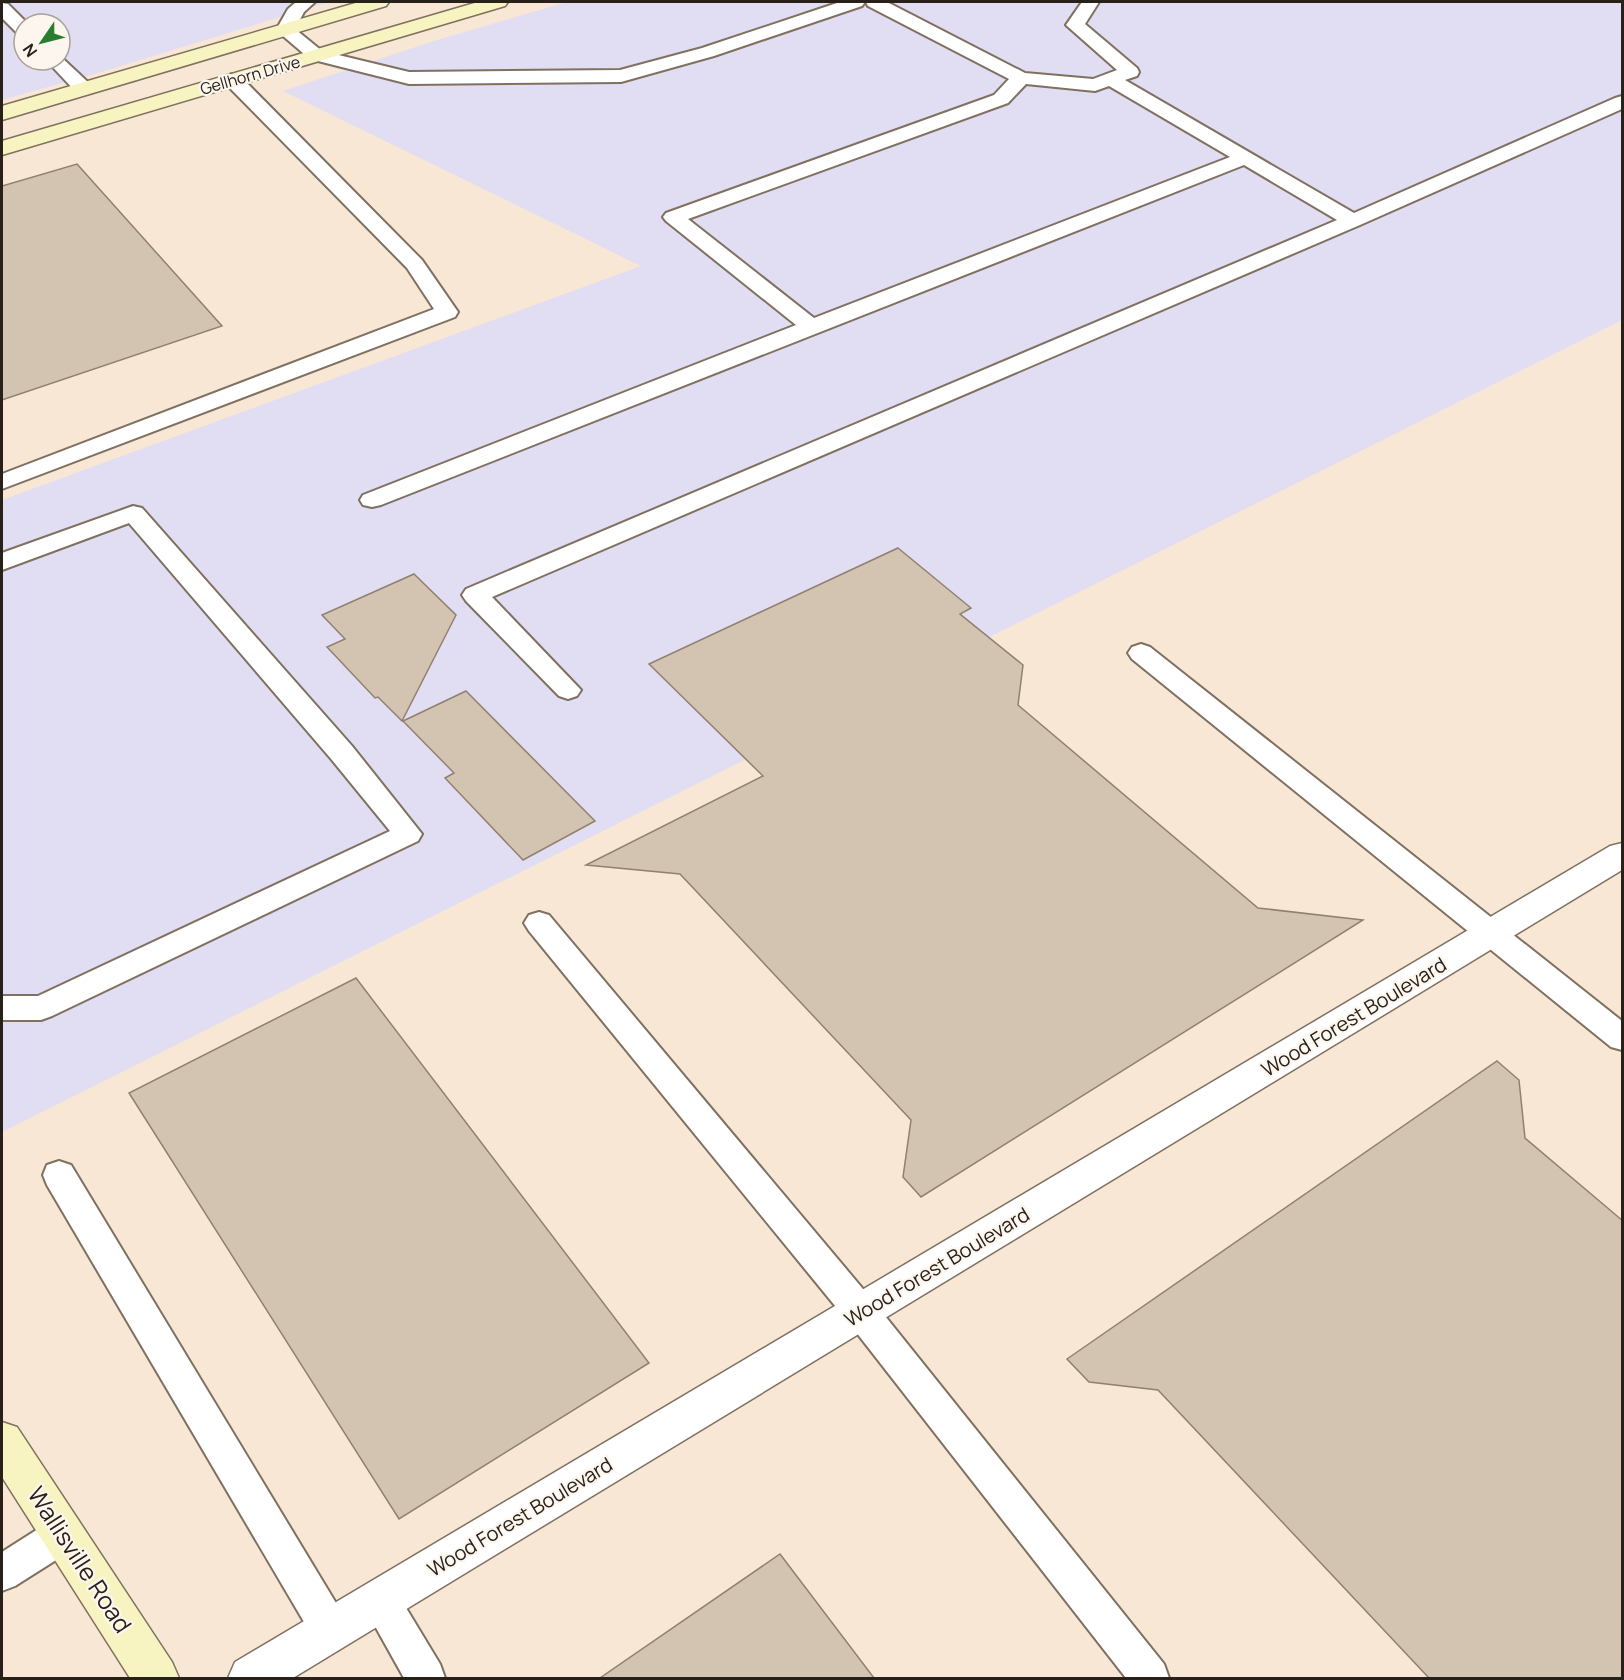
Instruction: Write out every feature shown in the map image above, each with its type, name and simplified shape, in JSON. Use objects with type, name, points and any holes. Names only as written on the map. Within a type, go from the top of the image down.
[{"type":"main road","name":"Gellhorn Drive","points":[[2,113],[379,2]]},
{"type":"main road","name":"Gellhorn Drive","points":[[2,148],[498,2]]},
{"type":"main road","name":"Wallisville Road","points":[[2,1441],[156,1678]]},
{"type":"street","name":"Wood Forest Boulevard","points":[[251,1678],[1623,855]]},
{"type":"lane","name":"Gellhorn Drive","points":[[285,30],[297,9],[306,2]]},
{"type":"lane","points":[[285,30],[316,55],[409,78],[621,76],[708,52],[856,2]]},
{"type":"lane","points":[[874,2],[1021,78],[1095,85],[1130,72],[1075,25],[1091,2]]},
{"type":"lane","points":[[67,72],[84,89]]},
{"type":"lane","points":[[811,327],[673,217],[1001,99],[1021,78]]},
{"type":"lane","points":[[1110,79],[1353,220]]},
{"type":"lane","points":[[2,482],[447,312],[415,264],[233,80]]},
{"type":"lane","points":[[568,690],[475,595],[1353,220],[1623,102]]},
{"type":"lane","points":[[372,500],[1245,158]]},
{"type":"lane","points":[[2,562],[133,513],[342,753],[408,834],[40,1008],[2,1008]]},
{"type":"lane","points":[[1141,653],[1623,1038]]},
{"type":"lane","points":[[539,923],[861,1312],[1150,1678]]},
{"type":"lane","points":[[59,1175],[331,1631]]},
{"type":"lane","points":[[2,1574],[62,1535]]},
{"type":"lane","points":[[380,1601],[426,1678]]},
{"type":"shaded area","points":[[2,2],[329,2],[2,100]]},
{"type":"shaded area","points":[[567,2],[1622,2],[1622,320],[2,1132],[2,500],[641,266],[283,91],[434,41]]},
{"type":"building","points":[[77,164],[222,326],[2,400],[2,186]]},
{"type":"building","points":[[898,548],[971,608],[960,614],[1023,665],[1018,705],[1258,908],[1363,920],[921,1197],[903,1177],[911,1120],[680,874],[586,865],[763,776],[649,664]]},
{"type":"building","points":[[414,574],[456,615],[402,721],[378,697],[375,698],[327,647],[345,639],[322,615]]},
{"type":"building","points":[[466,691],[595,821],[523,860],[445,778],[454,773],[403,721]]},
{"type":"building","points":[[356,978],[649,1363],[399,1519],[129,1093]]},
{"type":"building","points":[[1497,1061],[1519,1080],[1525,1138],[1623,1221],[1623,1678],[1429,1678],[1158,1390],[1089,1382],[1067,1359]]},
{"type":"building","points":[[780,1554],[874,1678],[600,1678]]}]
